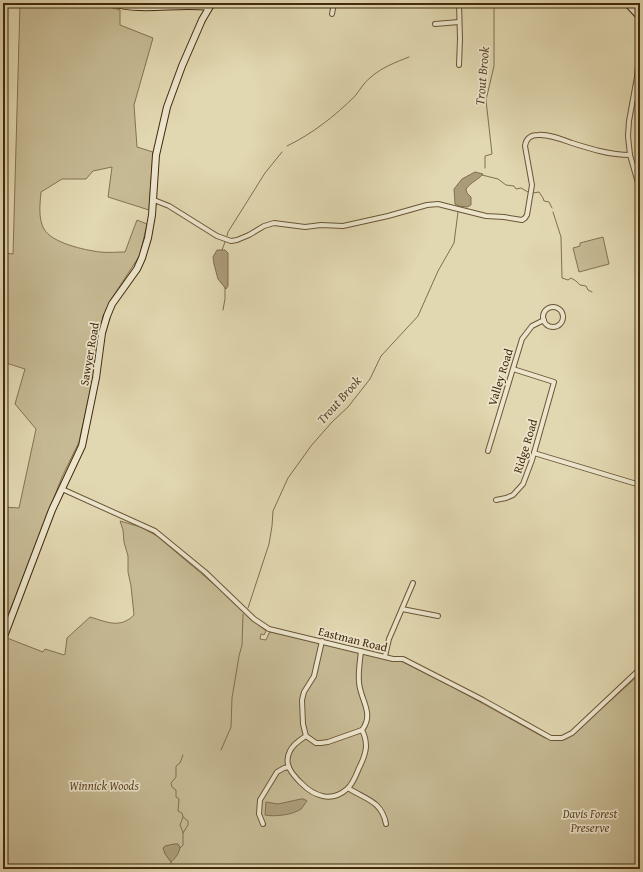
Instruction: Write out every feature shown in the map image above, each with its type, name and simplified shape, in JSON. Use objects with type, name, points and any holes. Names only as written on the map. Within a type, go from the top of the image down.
[{"type":"street","points":[[111,3],[140,8],[210,5]]},
{"type":"street","points":[[332,14],[334,3]]},
{"type":"street","points":[[459,3],[459,65]]},
{"type":"street","points":[[627,3],[640,16]]},
{"type":"street","points":[[640,3],[640,28]]},
{"type":"street","name":"Sawyer Road","points":[[3,639],[52,510],[83,442],[96,378],[102,333],[107,316],[112,304],[128,282],[142,258],[148,238],[154,200],[156,155],[167,107],[182,66],[210,5]]},
{"type":"street","points":[[435,24],[459,22]]},
{"type":"street","points":[[640,43],[637,77],[628,121],[630,155],[640,190]]},
{"type":"street","points":[[154,200],[169,206],[217,236],[231,241],[249,235],[264,226],[274,223],[305,227],[321,225],[343,226],[388,216],[427,205],[438,204],[486,216],[522,220],[527,215],[532,185],[525,146],[526,141],[529,138],[537,134],[596,150],[621,155],[630,155]]},
{"type":"street","name":"Valley Road","points":[[556,307],[562,312],[564,317],[556,326],[550,326],[544,320],[544,313],[549,308],[556,307]]},
{"type":"street","name":"Valley Road","points":[[488,451],[522,339],[529,328],[544,320]]},
{"type":"street","name":"Ridge Road","points":[[496,500],[506,498],[516,493],[525,480],[554,382],[513,369]]},
{"type":"street","points":[[534,453],[640,485]]},
{"type":"street","name":"Eastman Road","points":[[62,489],[155,530],[205,572],[254,619],[265,627],[361,651],[402,659],[483,700],[551,738],[559,739],[572,733],[640,669]]},
{"type":"street","points":[[385,656],[389,640],[412,583]]},
{"type":"street","points":[[402,609],[438,616]]},
{"type":"street","points":[[322,641],[314,676],[304,692],[302,700],[303,724],[306,736],[316,743],[328,742],[362,730],[368,718],[359,683],[361,651]]},
{"type":"street","points":[[306,736],[294,744],[287,759],[288,767],[304,786],[317,795],[322,797],[334,796],[348,788],[365,755],[367,745],[362,730]]},
{"type":"street","points":[[263,824],[259,814],[260,800],[277,772],[288,767]]},
{"type":"street","points":[[348,788],[380,808],[384,813],[386,824]]},
{"type":"green space","points":[[20,3],[94,3],[120,10],[120,25],[153,38],[134,105],[137,147],[153,152],[149,210],[108,197],[112,167],[93,171],[86,179],[62,179],[41,192],[40,216],[44,229],[54,238],[77,248],[103,252],[125,252],[137,220],[147,224],[140,255],[112,298],[103,316],[93,378],[79,442],[62,477],[3,628],[3,507],[19,508],[36,429],[15,404],[25,369],[3,362],[3,253],[13,254]]},
{"type":"green space","points":[[603,237],[609,264],[579,272],[573,248],[580,246],[580,243]]},
{"type":"green space","points":[[120,521],[141,527],[157,536],[266,631],[264,635],[261,634],[260,639],[266,640],[271,632],[401,661],[453,687],[545,738],[558,740],[572,735],[640,674],[640,869],[3,869],[3,647],[7,638],[43,652],[45,649],[64,655],[67,638],[90,617],[118,623],[124,622],[134,615],[128,572],[128,556]]},
{"type":"shaded area","points":[[475,172],[483,174],[466,189],[467,193],[471,197],[471,205],[467,207],[455,204],[454,189],[462,179]]},
{"type":"shaded area","points":[[217,250],[225,250],[228,253],[228,286],[226,289],[218,279],[214,264],[213,257]]},
{"type":"shaded area","points":[[301,799],[307,801],[298,811],[283,815],[265,815],[266,802],[278,804]]},
{"type":"shaded area","points":[[178,844],[180,848],[177,856],[171,862],[165,854],[163,848]]},
{"type":"waterway","name":"Trout Brook","points":[[485,168],[485,156],[492,154],[486,100],[494,66],[495,3]]},
{"type":"waterway","points":[[287,146],[314,130],[339,111],[355,96],[366,81],[379,71],[409,57]]},
{"type":"waterway","points":[[227,236],[228,232],[265,173],[282,152]]},
{"type":"waterway","points":[[482,175],[498,179],[506,185],[514,186],[516,189],[521,188],[528,192]]},
{"type":"waterway","points":[[533,193],[539,192],[544,201],[549,202],[552,208]]},
{"type":"waterway","name":"Trout Brook","points":[[248,608],[269,544],[273,511],[288,478],[311,446],[332,422],[348,407],[370,379],[381,356],[418,316],[438,271],[454,243],[458,212]]},
{"type":"waterway","points":[[553,212],[561,237],[562,278],[568,280],[571,278],[580,285],[586,286],[588,290],[592,292]]},
{"type":"waterway","points":[[222,250],[225,242]]},
{"type":"waterway","points":[[223,310],[225,288]]},
{"type":"waterway","name":"Trout Brook","points":[[221,750],[231,727],[232,698],[242,645],[243,614]]},
{"type":"waterway","points":[[180,848],[183,845],[183,832],[180,825],[183,817],[182,813],[178,811],[179,799],[176,797],[176,790],[172,787],[171,783],[176,777],[176,766],[180,763],[183,755]]},
{"type":"waterway","points":[[183,817],[188,821],[188,825],[183,833]]},
{"type":"waterway","points":[[170,869],[171,862]]},
{"type":"park label","name":"Winnick Woods","points":[[104,785]]},
{"type":"park label","name":"Davis Forest Preserve","points":[[590,820]]}]
